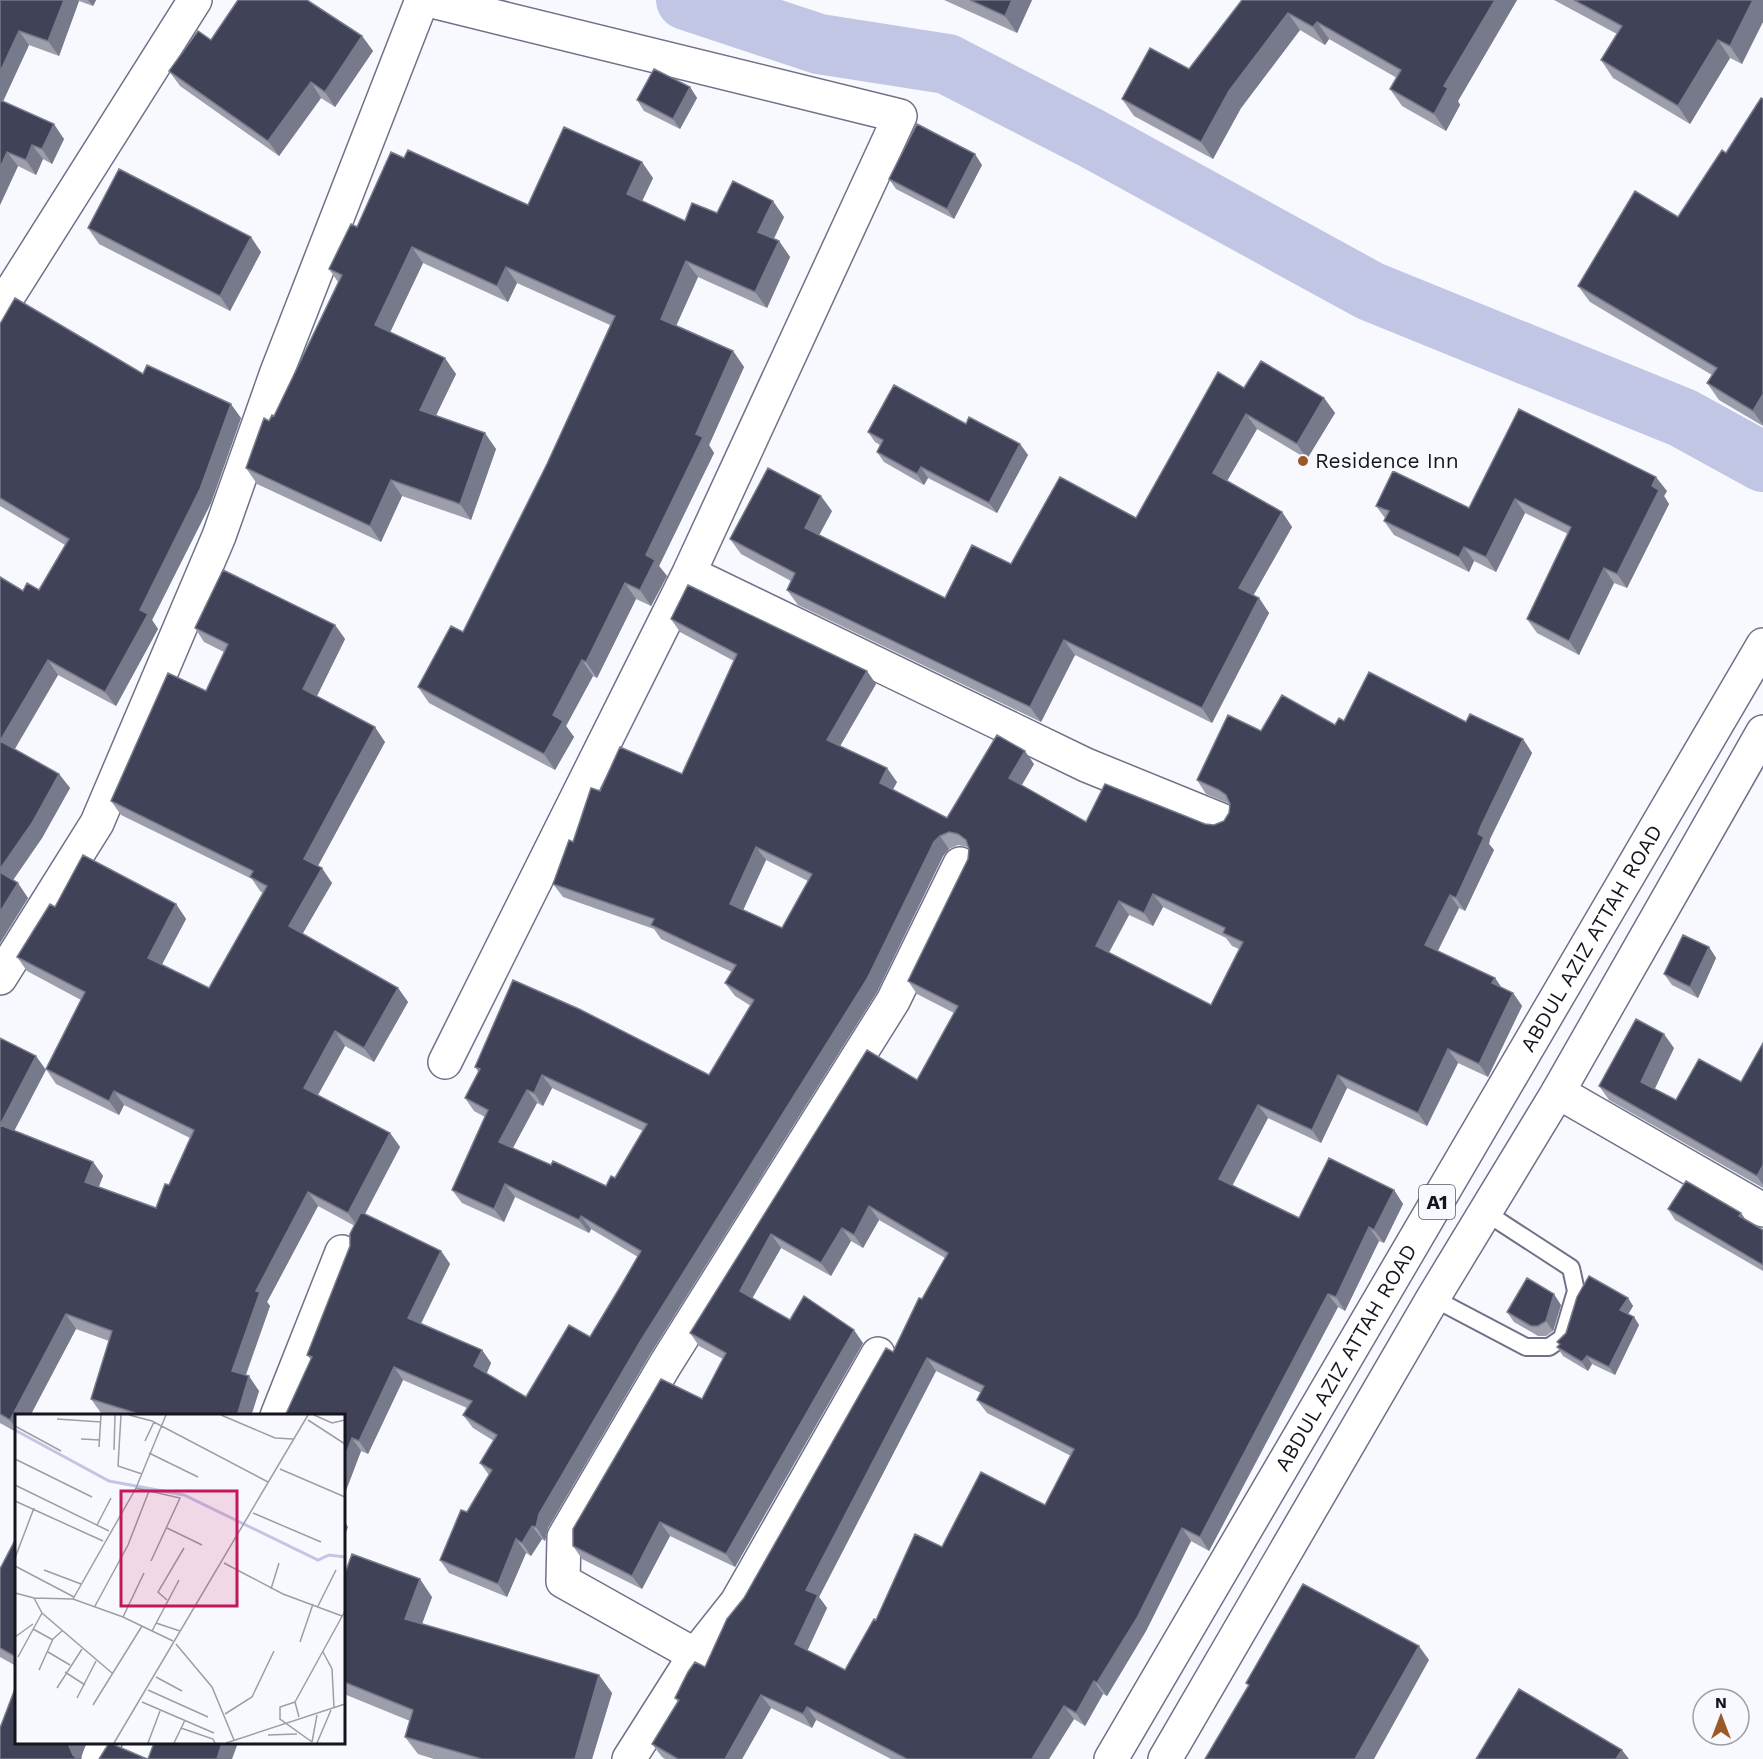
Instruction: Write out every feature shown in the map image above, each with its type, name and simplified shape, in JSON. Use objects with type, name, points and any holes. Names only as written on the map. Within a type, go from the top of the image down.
[{"type":"main road","points":[[0,309],[195,0]]},
{"type":"main road","points":[[0,978],[97,823],[219,536],[278,372],[422,0]]},
{"type":"main road","points":[[428,0],[900,116],[689,573],[445,1062]]},
{"type":"main road","points":[[689,573],[1086,765],[1221,820]]},
{"type":"main road","name":"ABDUL AZIZ ATTAH ROAD","points":[[1111,1759],[1763,645]]},
{"type":"main road","name":"A1","points":[[1165,1759],[1433,1299],[1558,1092],[1763,732]]},
{"type":"main road","points":[[695,1656],[563,1581],[564,1537],[666,1365],[893,1001],[960,864]]},
{"type":"main road","points":[[1558,1092],[1763,1210]]},
{"type":"main road","points":[[278,1414],[342,1252]]},
{"type":"main road","points":[[629,1759],[695,1656],[737,1602],[878,1354]]},
{"type":"main road","points":[[98,1759],[105,1744]]},
{"type":"lane","points":[[1433,1299],[1526,1347],[1549,1347],[1562,1338],[1576,1291],[1571,1269],[1485,1212]]},
{"type":"building","points":[[0,0],[64,0],[48,41],[19,31],[0,72]]},
{"type":"building","points":[[238,0],[307,0],[362,36],[325,92],[311,82],[268,141],[169,71],[198,31],[211,40]]},
{"type":"building","points":[[970,0],[1012,0],[1005,16]]},
{"type":"building","points":[[1242,0],[1495,0],[1444,86],[1448,88],[1434,114],[1390,89],[1401,70],[1317,22],[1313,27],[1288,13],[1229,91],[1201,142],[1122,99],[1150,48],[1189,69]]},
{"type":"building","points":[[1574,0],[1753,0],[1730,46],[1718,40],[1678,106],[1601,60],[1622,26]]},
{"type":"building","points":[[654,69],[690,87],[673,119],[637,100]]},
{"type":"building","points":[[1761,98],[1763,99],[1763,394],[1753,411],[1707,383],[1717,368],[1578,286],[1635,191],[1678,217],[1722,150],[1726,153]]},
{"type":"building","points":[[0,100],[54,124],[42,149],[32,145],[26,160],[7,152],[0,168]]},
{"type":"building","points":[[917,124],[975,154],[947,209],[889,179]]},
{"type":"building","points":[[564,127],[642,162],[627,194],[685,221],[692,203],[717,213],[733,181],[773,201],[758,232],[779,241],[755,292],[686,261],[661,319],[733,351],[696,434],[703,437],[646,555],[655,560],[640,590],[625,583],[586,662],[582,660],[553,715],[563,721],[544,754],[418,687],[451,626],[463,632],[547,464],[615,316],[506,267],[497,286],[412,247],[375,325],[445,358],[420,410],[485,433],[460,504],[391,480],[370,526],[246,468],[264,418],[269,421],[272,415],[274,416],[342,275],[329,269],[351,224],[357,227],[391,152],[404,158],[408,150],[528,205]]},
{"type":"building","points":[[119,169],[251,237],[220,296],[88,228]]},
{"type":"building","points":[[15,298],[143,374],[147,365],[231,404],[200,489],[140,610],[148,614],[105,692],[48,660],[0,741],[0,577],[23,591],[27,583],[39,590],[69,539],[0,498],[0,324]]},
{"type":"building","points":[[1261,361],[1324,398],[1297,444],[1246,414],[1213,473],[1282,512],[1239,588],[1259,598],[1202,708],[1064,640],[1030,707],[787,590],[795,573],[730,539],[768,468],[821,496],[805,528],[945,598],[972,545],[1011,564],[1060,477],[1136,518],[1218,372],[1244,388]]},
{"type":"building","points":[[894,385],[966,424],[969,417],[1020,444],[989,503],[921,467],[917,474],[877,452],[883,440],[868,432]]},
{"type":"building","points":[[1519,409],[1656,477],[1652,486],[1659,490],[1617,574],[1604,568],[1569,641],[1527,619],[1571,527],[1515,499],[1486,557],[1464,547],[1459,557],[1384,521],[1389,511],[1376,506],[1393,471],[1469,508]]},
{"type":"building","points":[[223,570],[335,625],[303,689],[375,727],[304,859],[322,868],[289,926],[398,988],[364,1048],[335,1031],[304,1088],[390,1133],[348,1213],[308,1192],[256,1291],[260,1292],[232,1371],[249,1376],[238,1414],[139,1414],[91,1399],[112,1331],[66,1314],[10,1420],[0,1414],[0,1125],[93,1162],[85,1182],[156,1208],[165,1184],[169,1185],[194,1130],[114,1091],[109,1101],[46,1069],[85,992],[17,957],[50,904],[55,907],[83,855],[176,904],[148,958],[209,988],[267,886],[250,877],[253,871],[111,801],[168,673],[206,691],[228,644],[195,628]]},
{"type":"building","points":[[688,585],[867,671],[827,740],[887,768],[880,783],[947,818],[997,735],[1025,751],[1009,778],[1086,822],[1105,784],[1205,824],[1214,825],[1224,821],[1229,813],[1230,804],[1226,795],[1197,780],[1228,715],[1261,731],[1282,695],[1335,725],[1339,718],[1344,721],[1369,672],[1466,722],[1470,714],[1523,739],[1481,826],[1478,834],[1484,837],[1456,898],[1450,895],[1425,945],[1495,978],[1492,983],[1513,993],[1479,1064],[1448,1049],[1418,1113],[1338,1075],[1312,1130],[1258,1105],[1219,1179],[1299,1218],[1329,1158],[1394,1190],[1374,1230],[1369,1227],[1336,1297],[1328,1294],[1200,1537],[1182,1528],[1137,1618],[1097,1683],[1094,1681],[1076,1713],[1064,1706],[1032,1759],[907,1759],[807,1707],[803,1714],[761,1695],[725,1759],[678,1759],[652,1744],[679,1700],[675,1698],[688,1672],[695,1662],[705,1667],[727,1619],[744,1598],[886,1348],[893,1352],[919,1298],[922,1299],[948,1253],[869,1206],[854,1235],[842,1228],[821,1263],[771,1234],[740,1291],[790,1320],[804,1296],[854,1330],[726,1554],[660,1522],[632,1576],[573,1546],[573,1529],[661,1379],[702,1399],[726,1353],[690,1333],[867,1050],[917,1080],[958,1006],[908,981],[968,859],[969,849],[966,840],[958,834],[949,832],[934,842],[867,979],[640,1342],[539,1514],[536,1527],[532,1526],[522,1543],[516,1539],[498,1584],[440,1560],[461,1510],[467,1512],[492,1470],[480,1463],[497,1435],[463,1415],[472,1401],[394,1367],[359,1441],[352,1438],[345,1456],[345,1414],[286,1414],[312,1357],[307,1355],[350,1246],[350,1234],[361,1212],[441,1251],[408,1318],[482,1350],[474,1366],[526,1397],[569,1325],[590,1337],[622,1284],[641,1251],[581,1216],[579,1220],[505,1184],[494,1209],[452,1190],[488,1110],[465,1098],[480,1069],[475,1067],[513,980],[579,1009],[709,1075],[754,1000],[725,983],[736,965],[651,925],[654,919],[553,884],[569,840],[573,842],[591,788],[600,791],[620,747],[682,774],[737,654],[671,619]],"holes":[[[756,847],[812,874],[782,928],[730,904]],[[1153,894],[1225,928],[1223,933],[1243,942],[1211,1005],[1096,946],[1119,901],[1144,913]],[[542,1075],[647,1124],[615,1178],[611,1176],[606,1186],[553,1161],[551,1165],[499,1142],[527,1090],[534,1093]],[[927,1358],[984,1386],[977,1400],[1074,1449],[1045,1505],[981,1472],[942,1547],[915,1534],[876,1620],[874,1619],[845,1670],[795,1644],[818,1595],[806,1590]]]},
{"type":"building","points":[[0,741],[59,774],[32,823],[0,869]]},
{"type":"building","points":[[0,872],[18,883],[0,912]]},
{"type":"building","points":[[1683,935],[1709,947],[1690,987],[1664,974]]},
{"type":"building","points":[[1636,1019],[1664,1034],[1641,1082],[1676,1100],[1699,1059],[1741,1082],[1763,1043],[1763,1165],[1757,1176],[1599,1086]]},
{"type":"building","points":[[0,1038],[36,1056],[0,1125]]},
{"type":"building","points":[[1686,1181],[1741,1213],[1739,1216],[1763,1230],[1763,1265],[1668,1209]]},
{"type":"building","points":[[1589,1276],[1628,1298],[1620,1310],[1634,1317],[1609,1367],[1587,1356],[1582,1362],[1557,1347],[1560,1344],[1557,1342],[1566,1333],[1577,1297]]},
{"type":"building","points":[[1527,1278],[1554,1294],[1546,1321],[1538,1326],[1531,1326],[1507,1312]]},
{"type":"building","points":[[15,1542],[15,1656],[0,1648],[0,1569]]},
{"type":"building","points":[[352,1554],[420,1579],[405,1619],[599,1675],[575,1759],[482,1759],[405,1737],[413,1710],[345,1682],[345,1573]]},
{"type":"building","points":[[1303,1584],[1419,1646],[1355,1759],[1205,1759],[1249,1685],[1246,1683]]},
{"type":"building","points":[[15,1689],[15,1744],[70,1744],[73,1755],[77,1759],[0,1759],[0,1728]]},
{"type":"building","points":[[1519,1689],[1622,1750],[1616,1759],[1476,1759]]},
{"type":"building","points":[[108,1744],[112,1744],[147,1759],[99,1759]]},
{"type":"building","points":[[154,1744],[222,1744],[217,1759],[148,1759]]},
{"type":"waterway","points":[[686,0],[819,44],[947,64],[1091,138],[1370,291],[1683,418],[1763,462]]},
{"type":"place","name":"Residence Inn","points":[[1303,461]]}]
